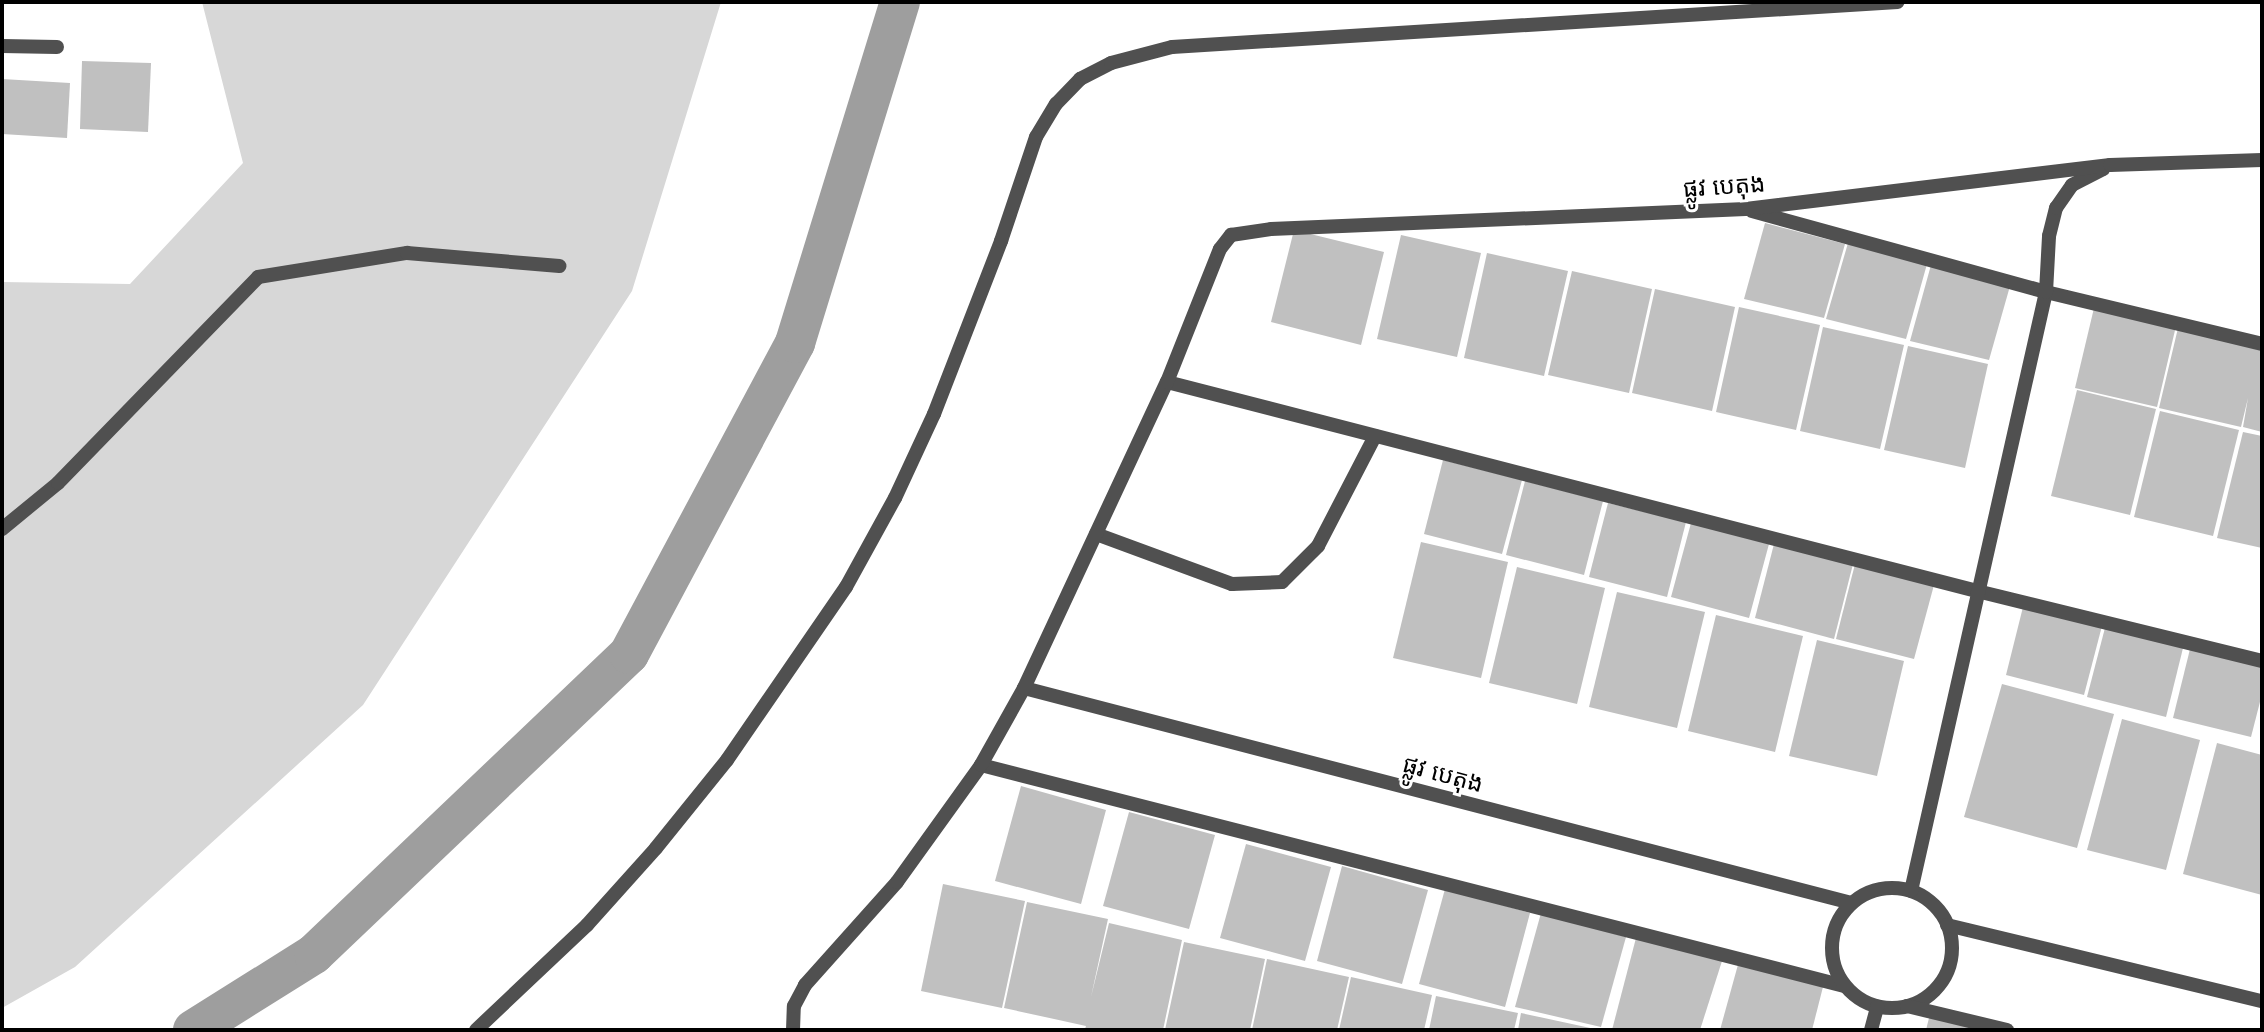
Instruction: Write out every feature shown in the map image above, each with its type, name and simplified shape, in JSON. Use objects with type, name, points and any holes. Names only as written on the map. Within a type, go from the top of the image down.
[{"type":"street","points":[[476,1030],[578,934],[656,848],[727,760],[846,587],[895,498],[934,414],[1001,241],[1036,137],[1055,104],[1080,79],[1111,63],[1172,47],[1898,2]]},
{"type":"street","points":[[2,46],[57,47]]},
{"type":"street","name":"ផ្លូវ បេតុង","points":[[1167,382],[1220,249],[1231,235],[1271,229],[1746,209],[2110,165],[2262,160]]},
{"type":"street","points":[[1912,891],[2046,292],[2049,236],[2056,208],[2072,186],[2110,165]]},
{"type":"street","points":[[1746,209],[2046,292],[2262,344]]},
{"type":"street","points":[[2,529],[58,483],[257,277],[407,253],[559,265]]},
{"type":"street","points":[[793,1030],[794,1006],[805,985],[897,882],[981,765],[1024,688],[1167,382],[1977,591],[2262,661]]},
{"type":"street","points":[[1096,534],[1232,584],[1282,582],[1318,546],[1375,436]]},
{"type":"street","name":"ផ្លូវ បេតុង","points":[[1024,688],[1852,903]]},
{"type":"street","points":[[981,765],[1844,986]]},
{"type":"street","points":[[1907,1006],[1923,1000],[1946,975],[1952,942],[1939,910],[1912,891],[1886,888],[1852,903],[1840,917],[1832,934],[1831,952],[1835,970],[1844,986],[1859,999],[1877,1007],[1907,1006],[2007,1030]]},
{"type":"street","points":[[1947,925],[2262,1001]]},
{"type":"street","points":[[1871,1030],[1877,1007]]},
{"type":"shaded area","points":[[202,2],[721,2],[632,291],[363,705],[75,967],[2,1008],[2,282],[130,284],[243,163]]},
{"type":"building","points":[[82,61],[151,63],[148,132],[80,129]]},
{"type":"building","points":[[2,79],[70,83],[67,138],[2,134]]},
{"type":"building","points":[[1765,223],[1845,244],[1824,318],[1744,299]]},
{"type":"building","points":[[1294,230],[1384,252],[1361,345],[1271,322]]},
{"type":"building","points":[[1401,235],[1481,253],[1457,357],[1377,339]]},
{"type":"building","points":[[1848,243],[1927,264],[1906,339],[1826,319]]},
{"type":"building","points":[[1487,253],[1568,271],[1544,376],[1464,358]]},
{"type":"building","points":[[1931,265],[2010,286],[1989,360],[1910,341]]},
{"type":"building","points":[[1572,271],[1652,289],[1629,393],[1548,375]]},
{"type":"building","points":[[1655,289],[1735,307],[1712,411],[1632,393]]},
{"type":"building","points":[[1739,307],[1820,325],[1796,430],[1716,412]]},
{"type":"building","points":[[2094,308],[2176,326],[2157,407],[2075,388]]},
{"type":"building","points":[[1823,327],[1904,345],[1880,449],[1800,431]]},
{"type":"building","points":[[2178,328],[2262,348],[2262,432],[2243,427],[2248,398],[2241,427],[2159,408]]},
{"type":"building","points":[[1908,346],[1988,364],[1965,468],[1884,450]]},
{"type":"building","points":[[2077,390],[2156,409],[2130,515],[2051,496]]},
{"type":"building","points":[[2160,411],[2239,430],[2213,536],[2134,517]]},
{"type":"building","points":[[2243,432],[2262,436],[2262,548],[2217,538]]},
{"type":"building","points":[[1443,460],[1522,480],[1502,554],[1424,534]]},
{"type":"building","points":[[1525,481],[1603,501],[1584,575],[1506,555]]},
{"type":"building","points":[[1608,503],[1686,522],[1667,597],[1589,577]]},
{"type":"building","points":[[1691,523],[1769,544],[1749,618],[1671,597]]},
{"type":"building","points":[[1421,542],[1508,562],[1481,678],[1393,658]]},
{"type":"building","points":[[1774,544],[1853,564],[1834,639],[1755,618]]},
{"type":"building","points":[[1855,564],[1934,585],[1914,659],[1836,639]]},
{"type":"building","points":[[1517,567],[1605,588],[1577,704],[1489,683]]},
{"type":"building","points":[[1617,592],[1705,612],[1677,728],[1589,707]]},
{"type":"building","points":[[2024,603],[2103,622],[2084,695],[2006,675]]},
{"type":"building","points":[[1716,615],[1803,636],[1775,752],[1688,731]]},
{"type":"building","points":[[2106,624],[2184,644],[2166,717],[2087,697]]},
{"type":"building","points":[[1817,640],[1904,661],[1877,776],[1789,756]]},
{"type":"building","points":[[2191,645],[2262,663],[2262,694],[2251,737],[2173,718]]},
{"type":"building","points":[[2002,684],[2114,714],[2077,848],[1964,817]]},
{"type":"building","points":[[2122,719],[2200,740],[2166,870],[2087,850]]},
{"type":"building","points":[[2217,743],[2262,755],[2262,895],[2183,874]]},
{"type":"building","points":[[1021,786],[1106,810],[1081,904],[995,881]]},
{"type":"building","points":[[1129,812],[1215,835],[1189,929],[1103,906]]},
{"type":"building","points":[[1246,844],[1331,867],[1305,961],[1220,938]]},
{"type":"building","points":[[1342,866],[1428,890],[1402,984],[1317,961]]},
{"type":"building","points":[[943,884],[1025,901],[1002,1008],[921,991]]},
{"type":"building","points":[[1445,889],[1530,913],[1505,1007],[1419,984]]},
{"type":"building","points":[[1027,902],[1108,919],[1091,997],[1109,923],[1182,940],[1163,1030],[1089,1030],[1085,1029],[1086,1026],[1004,1008]]},
{"type":"building","points":[[1541,913],[1626,937],[1601,1027],[1515,1007]]},
{"type":"building","points":[[1636,938],[1722,961],[1700,1030],[1612,1030]]},
{"type":"building","points":[[1184,942],[1265,959],[1250,1030],[1165,1030]]},
{"type":"building","points":[[1267,959],[1349,977],[1337,1030],[1252,1030]]},
{"type":"building","points":[[1739,961],[1824,983],[1812,1030],[1720,1030]]},
{"type":"building","points":[[1351,977],[1432,995],[1424,1030],[1339,1030]]},
{"type":"building","points":[[1436,996],[1518,1013],[1514,1030],[1429,1030]]},
{"type":"building","points":[[1521,1013],[1595,1029],[1595,1030],[1518,1030]]},
{"type":"building","points":[[1930,1014],[1993,1030],[1926,1030]]},
{"type":"waterway","points":[[193,1030],[314,954],[629,654],[795,343],[900,2]]}]
